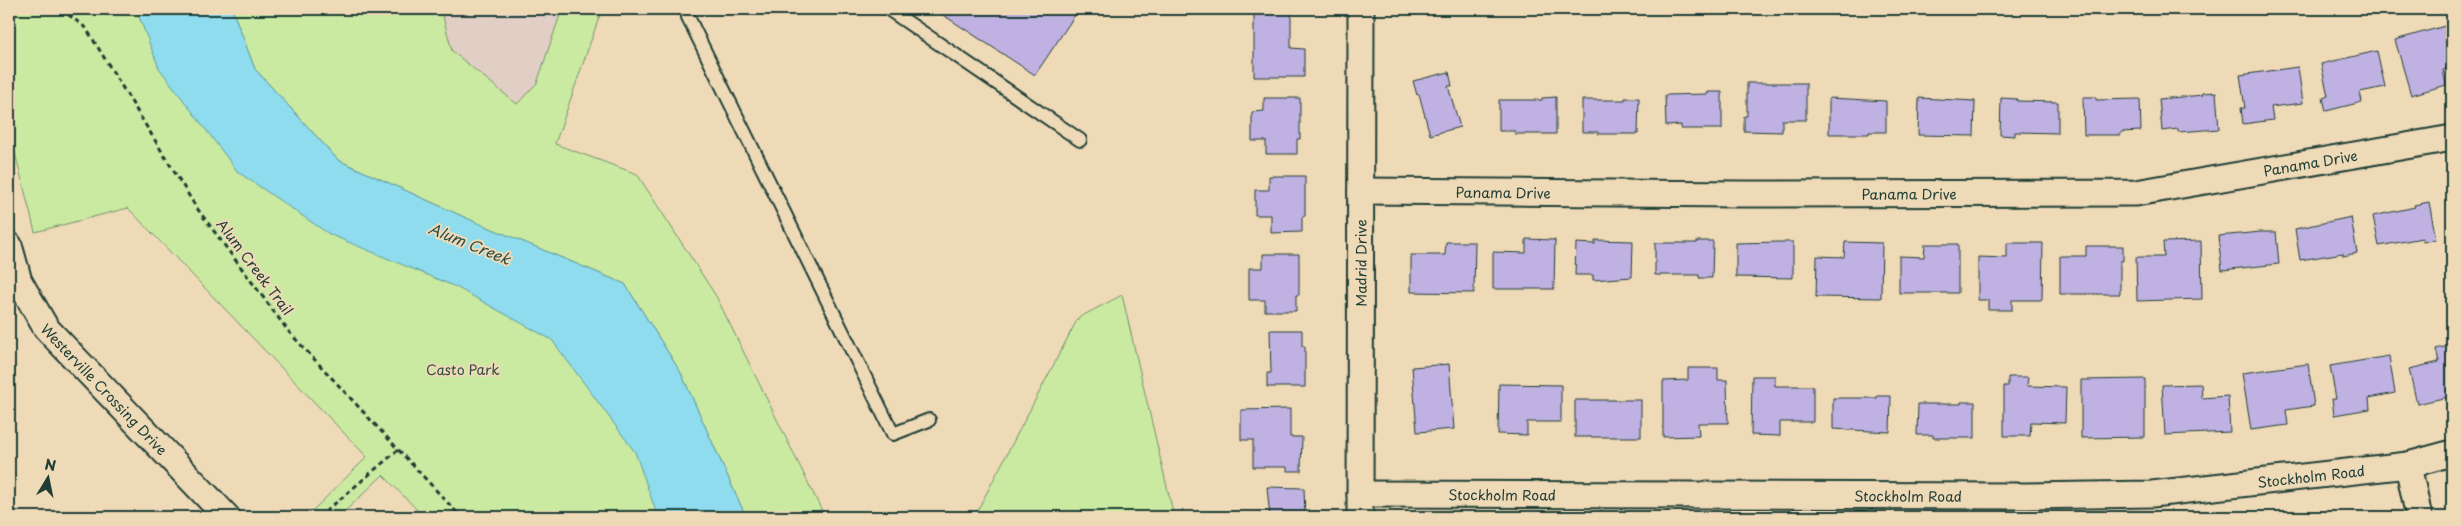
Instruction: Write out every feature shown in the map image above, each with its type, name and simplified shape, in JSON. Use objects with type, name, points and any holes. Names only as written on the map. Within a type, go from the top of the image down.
[{"type":"street","name":"Madrid Drive","points":[[1360,505],[1361,9]]},
{"type":"street","name":"Panama Drive","points":[[1361,190],[1742,194],[2136,193],[2452,138]]},
{"type":"street","name":"Westerville Crossing Drive","points":[[9,245],[19,281],[46,328],[228,517]]},
{"type":"street","name":"Stockholm Road","points":[[1360,505],[2152,494],[2408,466],[2452,453]]},
{"type":"street","points":[[2408,466],[2419,517]]},
{"type":"lane","points":[[888,9],[1080,140]]},
{"type":"lane","points":[[688,17],[893,434],[929,420]]},
{"type":"path","name":"Alum Creek Trail","points":[[61,9],[86,28],[196,207],[289,332],[461,517]]},
{"type":"path","points":[[319,517],[398,450]]},
{"type":"shaded area","points":[[441,9],[562,9],[537,83],[517,104],[452,51]]},
{"type":"green space","name":"Casto Park","points":[[9,9],[183,9],[358,195],[556,260],[680,517],[424,517],[383,475],[339,517],[306,517],[367,457],[128,208],[35,232],[9,129]]},
{"type":"green space","points":[[232,9],[441,9],[452,51],[517,104],[537,83],[562,9],[602,9],[555,144],[637,174],[716,296],[825,517],[746,517],[681,373],[625,284],[473,221],[338,160],[255,69]]},
{"type":"green space","points":[[1122,295],[1174,517],[974,517],[1078,318]]},
{"type":"water","name":"Alum Creek","points":[[136,9],[232,9],[255,69],[338,160],[473,221],[625,284],[681,373],[746,517],[658,517],[635,452],[552,340],[456,287],[329,234],[238,172],[159,68]]},
{"type":"building","points":[[934,9],[1079,9],[1035,75]]},
{"type":"building","points":[[1254,11],[1291,11],[1291,48],[1304,49],[1304,77],[1254,77]]},
{"type":"building","points":[[2452,24],[2452,67],[2443,70],[2446,85],[2411,95],[2395,40]]},
{"type":"building","points":[[2377,51],[2385,87],[2360,92],[2362,102],[2326,111],[2323,98],[2328,96],[2321,64]]},
{"type":"building","points":[[2298,67],[2303,103],[2271,107],[2273,120],[2243,124],[2241,108],[2245,108],[2240,75]]},
{"type":"building","points":[[1449,72],[1452,86],[1448,86],[1460,127],[1430,135],[1419,94],[1417,95],[1413,81]]},
{"type":"building","points":[[1747,83],[1806,83],[1806,120],[1782,120],[1782,132],[1744,131],[1744,116],[1747,116]]},
{"type":"building","points":[[1708,92],[1722,92],[1722,129],[1681,129],[1681,125],[1666,126],[1665,95],[1708,94]]},
{"type":"building","points":[[2216,92],[2219,129],[2178,132],[2178,129],[2162,131],[2159,99]]},
{"type":"building","points":[[1556,97],[1556,134],[1515,134],[1515,131],[1499,131],[1499,100],[1542,100],[1542,98]]},
{"type":"building","points":[[2083,97],[2096,97],[2096,100],[2140,99],[2141,131],[2121,132],[2121,135],[2084,135]]},
{"type":"building","points":[[1264,98],[1300,98],[1300,139],[1297,139],[1297,154],[1266,154],[1266,141],[1252,141],[1252,112],[1264,111]]},
{"type":"building","points":[[1625,98],[1639,98],[1638,134],[1582,132],[1582,100],[1625,100]]},
{"type":"building","points":[[1829,98],[1886,101],[1886,132],[1829,134]]},
{"type":"building","points":[[1919,98],[1975,101],[1974,136],[1918,135]]},
{"type":"building","points":[[2001,98],[2017,99],[2017,101],[2058,102],[2058,133],[2015,132],[2015,136],[2000,135]]},
{"type":"building","points":[[1269,176],[1305,176],[1305,216],[1302,217],[1302,232],[1271,233],[1271,215],[1255,215],[1255,190],[1269,190]]},
{"type":"building","points":[[2429,202],[2436,239],[2423,242],[2422,238],[2379,246],[2373,216]]},
{"type":"building","points":[[2351,217],[2357,253],[2343,256],[2343,253],[2300,260],[2295,229]]},
{"type":"building","points":[[2276,232],[2279,264],[2222,270],[2218,236]]},
{"type":"building","points":[[1526,239],[1555,240],[1554,289],[1493,289],[1493,252],[1526,253]]},
{"type":"building","points":[[1595,240],[1633,241],[1632,277],[1593,280],[1593,275],[1575,275],[1576,243],[1595,244]]},
{"type":"building","points":[[1697,241],[1713,241],[1712,278],[1699,278],[1699,275],[1655,275],[1655,243],[1697,243]]},
{"type":"building","points":[[2201,241],[2202,299],[2137,301],[2136,257],[2164,257],[2163,242]]},
{"type":"building","points":[[1446,242],[1475,242],[1474,293],[1411,292],[1411,255],[1445,255]]},
{"type":"building","points":[[1793,242],[1793,278],[1736,277],[1736,243]]},
{"type":"building","points":[[1845,242],[1882,243],[1881,298],[1816,297],[1817,256],[1844,257]]},
{"type":"building","points":[[2007,243],[2043,243],[2042,300],[2012,300],[2012,310],[1988,310],[1988,300],[1978,300],[1978,257],[2007,258]]},
{"type":"building","points":[[1925,244],[1958,244],[1958,293],[1899,293],[1899,256],[1924,257]]},
{"type":"building","points":[[2086,246],[2123,246],[2123,261],[2120,261],[2120,294],[2060,294],[2060,256],[2086,256]]},
{"type":"building","points":[[1263,254],[1299,254],[1299,295],[1296,295],[1296,311],[1265,311],[1265,300],[1249,300],[1249,268],[1263,268]]},
{"type":"building","points":[[1270,330],[1302,330],[1302,346],[1305,346],[1305,387],[1267,387],[1267,373],[1271,373]]},
{"type":"building","points":[[2452,345],[2452,396],[2417,404],[2409,369],[2439,362],[2436,349]]},
{"type":"building","points":[[2389,356],[2395,393],[2369,398],[2370,409],[2334,415],[2332,399],[2336,399],[2330,366]]},
{"type":"building","points":[[1449,364],[1454,429],[1417,432],[1412,367]]},
{"type":"building","points":[[2308,364],[2314,406],[2286,410],[2288,425],[2251,430],[2242,373]]},
{"type":"building","points":[[1688,368],[1718,368],[1718,380],[1727,380],[1728,423],[1698,423],[1699,436],[1663,437],[1663,381],[1688,380]]},
{"type":"building","points":[[1752,376],[1775,376],[1775,386],[1813,386],[1813,422],[1780,422],[1780,436],[1751,435]]},
{"type":"building","points":[[2008,377],[2028,377],[2027,386],[2066,387],[2065,423],[2031,422],[2030,436],[2004,436],[2004,386],[2008,386]]},
{"type":"building","points":[[2145,379],[2145,437],[2081,438],[2081,380]]},
{"type":"building","points":[[1499,384],[1561,385],[1561,422],[1527,422],[1527,435],[1498,434]]},
{"type":"building","points":[[2201,384],[2202,398],[2228,396],[2230,432],[2165,435],[2162,385]]},
{"type":"building","points":[[1877,396],[1891,396],[1890,432],[1833,429],[1833,398],[1877,398]]},
{"type":"building","points":[[1575,400],[1641,400],[1641,437],[1575,437]]},
{"type":"building","points":[[1961,402],[1975,402],[1975,438],[1933,438],[1933,435],[1917,435],[1918,404],[1961,404]]},
{"type":"building","points":[[1290,409],[1290,437],[1302,437],[1301,471],[1287,471],[1287,467],[1253,467],[1253,440],[1241,440],[1241,410]]},
{"type":"building","points":[[1267,487],[1304,488],[1305,517],[1270,517]]}]
